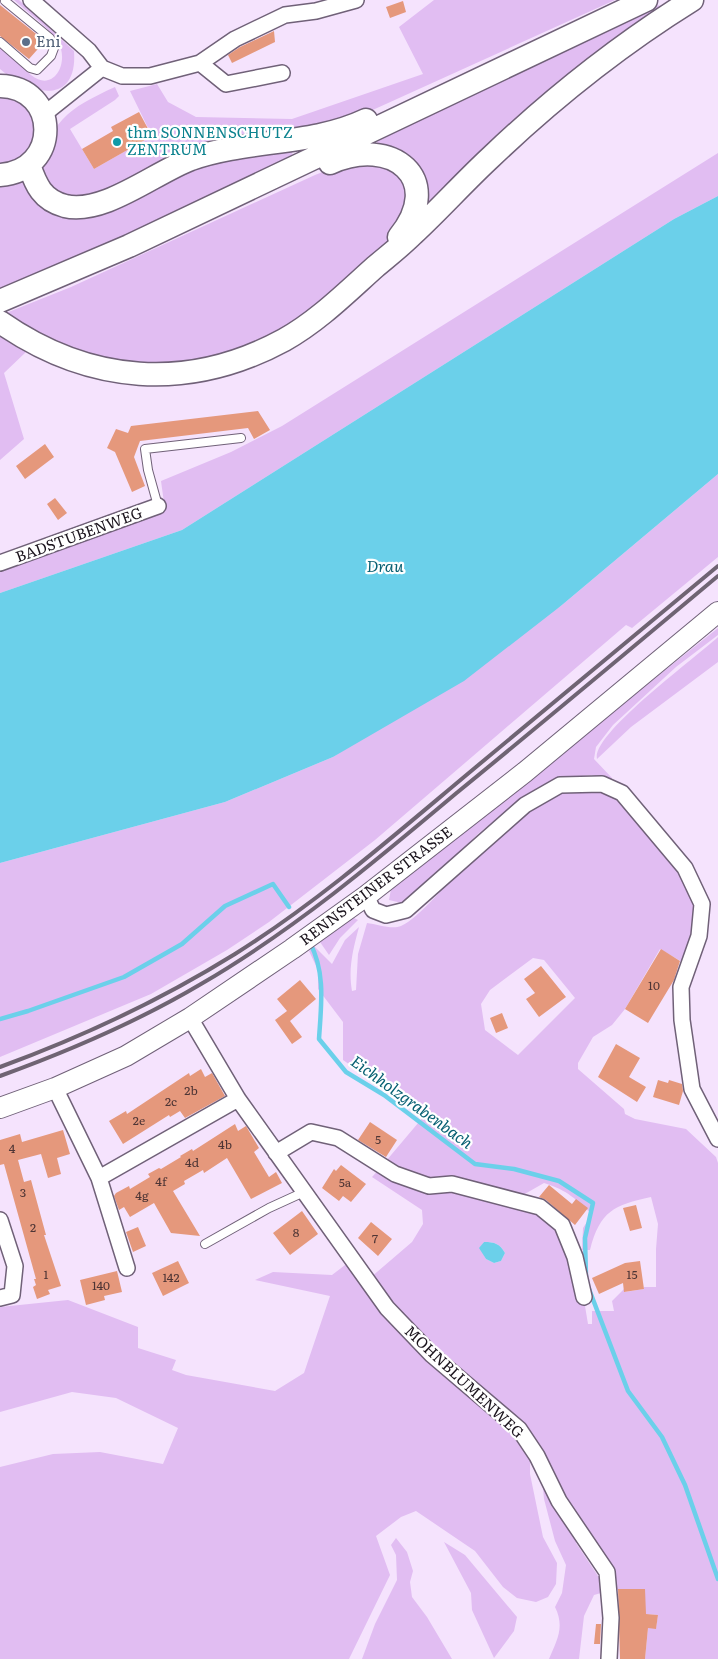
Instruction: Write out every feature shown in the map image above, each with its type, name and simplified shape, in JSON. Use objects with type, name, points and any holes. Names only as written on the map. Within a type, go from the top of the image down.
[{"type":"main road","points":[[0,301],[129,246],[646,0]]},
{"type":"main road","points":[[0,322],[24,339],[52,353],[90,367],[126,374],[164,375],[207,370],[247,357],[285,339],[318,316],[413,235],[539,112],[584,74],[647,28],[692,0]]},
{"type":"main road","points":[[0,86],[15,88],[34,100],[43,115],[45,126],[43,145],[29,165],[20,171],[0,175]]},
{"type":"main road","points":[[29,165],[36,187],[49,199],[65,206],[84,207],[105,202],[192,159],[228,150],[309,138],[358,123],[405,101],[442,96]]},
{"type":"main road","points":[[262,182],[305,175],[348,155],[374,153],[392,157],[405,166],[414,181],[417,201],[413,216],[375,267]]},
{"type":"main road","name":"RENNSTEINER STRASSE","points":[[0,1108],[56,1088],[126,1056],[190,1018],[292,949],[366,896],[525,772],[718,612]]},
{"type":"street","points":[[31,0],[89,51],[102,68],[122,76],[150,76],[200,63],[235,39],[285,15],[316,11],[356,0]]},
{"type":"street","points":[[200,63],[226,84],[282,73]]},
{"type":"street","points":[[43,115],[102,68]]},
{"type":"street","name":"BADSTUBENWEG","points":[[0,563],[158,506]]},
{"type":"street","points":[[366,896],[373,910],[386,916],[406,910],[525,805],[560,785],[602,784],[622,793],[686,868],[702,904],[699,936],[681,987],[682,1020],[692,1089],[718,1139]]},
{"type":"street","name":"MOHNBLUMENWEG","points":[[190,1018],[238,1099],[387,1308],[432,1356],[519,1429],[537,1456],[559,1501],[607,1572],[611,1618],[609,1659]]},
{"type":"street","points":[[56,1088],[99,1178],[127,1268]]},
{"type":"street","points":[[99,1178],[238,1099]]},
{"type":"street","points":[[276,1153],[311,1132],[338,1138],[395,1174],[429,1186],[452,1184],[540,1207],[562,1225],[575,1257],[584,1297]]},
{"type":"street","points":[[0,1220],[15,1266],[12,1295],[0,1298]]},
{"type":"lane","points":[[0,6],[5,0],[50,38],[54,48],[51,56],[37,70],[30,68],[0,42]]},
{"type":"lane","points":[[158,506],[148,470],[145,449],[241,438]]},
{"type":"lane","points":[[205,1244],[284,1200],[304,1192]]},
{"type":"shaded area","points":[[14,0],[19,0],[74,51],[73,69],[68,81],[60,88],[49,91],[24,85],[0,69],[0,45],[27,72],[39,80],[53,78],[61,65],[61,48],[53,34]]},
{"type":"shaded area","points":[[434,0],[615,0],[355,118],[100,200],[59,198],[42,177],[44,158],[49,143],[63,119],[85,102],[115,87],[119,96],[115,100],[70,129],[94,169],[152,136],[130,91],[157,84],[168,102],[196,117],[292,119],[423,74],[399,27]]},
{"type":"shaded area","points":[[657,5],[661,6],[661,12],[426,214],[377,142],[379,137]]},
{"type":"shaded area","points":[[0,96],[14,98],[25,105],[32,115],[36,127],[35,139],[29,150],[17,159],[0,164]]},
{"type":"shaded area","points":[[288,149],[292,152],[293,158],[95,252],[0,290],[0,185],[26,176],[61,210],[181,169]]},
{"type":"shaded area","points":[[718,153],[718,196],[674,219],[182,530],[0,593],[0,568],[165,510],[161,481],[231,452],[282,426]]},
{"type":"shaded area","points":[[351,161],[387,163],[407,186],[403,224],[384,245],[308,312],[280,331],[246,348],[197,361],[125,365],[47,341],[6,313],[71,287],[315,175]]},
{"type":"shaded area","points":[[0,332],[26,352],[4,373],[24,439],[0,460]]},
{"type":"shaded area","points":[[718,474],[718,557],[632,628],[626,625],[375,840],[269,922],[227,950],[151,994],[0,1057],[0,863],[225,802],[333,757],[562,605]]},
{"type":"shaded area","points":[[718,628],[718,635],[676,667],[613,725],[596,747],[594,759],[612,778],[612,781],[592,775],[563,778],[516,803],[479,833],[414,897],[402,903],[389,900],[391,889]]},
{"type":"shaded area","points":[[718,637],[718,662],[631,727],[597,759],[600,747],[627,714]]},
{"type":"shaded area","points":[[575,787],[597,788],[616,797],[629,809],[683,879],[695,906],[695,927],[684,963],[660,949],[625,1009],[612,1025],[593,1037],[578,1063],[578,1069],[624,1109],[625,1114],[635,1119],[686,1129],[716,1157],[718,1163],[718,1659],[645,1659],[648,1628],[656,1628],[658,1615],[645,1614],[645,1589],[614,1590],[574,1522],[530,1434],[451,1368],[415,1334],[396,1314],[370,1278],[412,1242],[423,1224],[422,1210],[372,1177],[382,1166],[420,1186],[455,1187],[488,1196],[528,1210],[553,1224],[563,1232],[568,1243],[576,1291],[585,1306],[588,1324],[592,1324],[592,1311],[614,1311],[612,1301],[624,1289],[625,1292],[644,1289],[644,1287],[656,1287],[658,1224],[651,1197],[627,1203],[610,1212],[599,1226],[590,1250],[582,1250],[583,1228],[592,1214],[560,1189],[544,1183],[516,1199],[480,1185],[455,1180],[431,1181],[416,1178],[386,1161],[424,1116],[343,1060],[343,1022],[318,989],[318,970],[309,951],[314,946],[332,964],[345,940],[359,927],[351,967],[352,991],[356,990],[358,954],[367,923],[397,927],[408,922],[434,898],[486,840],[514,819],[560,793]],"holes":[[[533,958],[544,960],[575,998],[518,1055],[485,1030],[481,1004],[490,990]],[[484,1242],[494,1243],[501,1247],[505,1253],[501,1261],[494,1263],[486,1259],[480,1248]]]},
{"type":"shaded area","points":[[354,918],[358,920],[340,938],[329,955],[320,942],[347,919]]},
{"type":"shaded area","points":[[349,1262],[530,1446],[530,1474],[543,1537],[557,1563],[556,1584],[548,1597],[536,1602],[517,1598],[503,1587],[475,1551],[416,1511],[401,1517],[376,1536],[390,1575],[349,1659],[0,1659],[0,1467],[53,1454],[100,1452],[163,1464],[178,1428],[116,1398],[72,1392],[0,1412],[0,1307],[68,1300],[138,1327],[138,1348],[176,1360],[172,1370],[186,1375],[275,1391],[304,1373],[330,1296],[255,1280],[273,1272],[332,1275]]},
{"type":"shaded area","points":[[542,1477],[576,1536],[576,1543],[608,1591],[594,1595],[584,1616],[579,1659],[549,1659],[559,1633],[558,1614],[555,1607],[562,1593],[566,1565],[555,1541],[544,1499]]},
{"type":"shaded area","points":[[396,1538],[407,1552],[413,1571],[410,1582],[412,1597],[427,1617],[452,1659],[362,1659],[375,1624],[397,1580],[396,1555],[391,1545]]},
{"type":"shaded area","points":[[444,1542],[465,1555],[517,1617],[514,1631],[494,1658],[472,1610],[471,1593]]},
{"type":"water","name":"Drau","points":[[718,196],[718,474],[562,605],[464,681],[333,757],[225,802],[0,863],[0,593],[182,530],[674,219]]},
{"type":"water","points":[[484,1242],[494,1243],[501,1247],[505,1253],[501,1261],[494,1263],[486,1259],[479,1248]]},
{"type":"building","points":[[403,1],[406,12],[390,18],[386,7]]},
{"type":"building","points":[[0,5],[45,41],[29,59],[0,36]]},
{"type":"building","points":[[274,31],[275,42],[232,63],[228,55],[240,47]]},
{"type":"building","name":"thm SONNENSCHUTZ ZENTRUM","points":[[139,112],[152,136],[94,169],[82,149],[113,131],[111,127]]},
{"type":"building","points":[[258,411],[270,430],[254,439],[248,428],[140,441],[134,457],[145,486],[132,492],[115,452],[107,448],[116,429],[128,433],[131,426]]},
{"type":"building","points":[[45,444],[54,457],[25,479],[16,466]]},
{"type":"building","points":[[55,498],[67,513],[58,520],[47,504]]},
{"type":"building","points":[[661,949],[680,961],[674,980],[648,1023],[625,1009]]},
{"type":"building","points":[[541,966],[566,997],[539,1017],[526,999],[535,993],[524,979]]},
{"type":"building","points":[[300,980],[316,999],[290,1021],[302,1037],[292,1044],[275,1020],[287,1011],[277,999]]},
{"type":"building","points":[[502,1013],[508,1028],[496,1033],[490,1018]]},
{"type":"building","points":[[616,1044],[640,1058],[629,1077],[646,1087],[637,1102],[598,1077]]},
{"type":"building","points":[[201,1069],[205,1077],[212,1073],[225,1096],[185,1118],[180,1111],[170,1117],[169,1115],[123,1144],[109,1121],[126,1111],[127,1114],[189,1073],[190,1076]]},
{"type":"building","points":[[658,1080],[668,1083],[669,1080],[682,1084],[683,1091],[679,1105],[653,1097]]},
{"type":"building","points":[[370,1122],[397,1140],[386,1157],[358,1140]]},
{"type":"building","points":[[235,1124],[238,1131],[246,1126],[259,1148],[254,1152],[269,1177],[276,1172],[282,1183],[251,1199],[227,1158],[204,1173],[203,1170],[184,1181],[185,1184],[173,1191],[200,1236],[171,1233],[154,1203],[130,1217],[124,1207],[119,1210],[114,1196],[116,1193],[129,1186],[130,1189],[150,1177],[148,1174],[159,1168],[161,1169],[192,1149],[193,1151]]},
{"type":"building","points":[[63,1130],[70,1154],[57,1158],[61,1174],[48,1178],[41,1154],[18,1160],[24,1182],[31,1180],[46,1235],[44,1235],[61,1286],[48,1290],[50,1294],[37,1299],[33,1287],[36,1285],[34,1279],[36,1279],[4,1164],[0,1165],[0,1140],[20,1134],[22,1142]]},
{"type":"building","points":[[341,1165],[366,1184],[351,1202],[343,1196],[339,1201],[322,1188],[334,1169],[336,1171]]},
{"type":"building","points":[[549,1185],[572,1204],[576,1199],[588,1208],[575,1225],[546,1200],[539,1197]]},
{"type":"building","points":[[636,1205],[642,1228],[630,1231],[623,1208]]},
{"type":"building","points":[[302,1211],[318,1234],[290,1255],[273,1233]]},
{"type":"building","points":[[371,1222],[392,1239],[378,1256],[358,1238]]},
{"type":"building","points":[[138,1227],[146,1246],[133,1252],[126,1232]]},
{"type":"building","points":[[178,1261],[189,1283],[163,1296],[152,1273]]},
{"type":"building","points":[[640,1261],[644,1289],[624,1292],[623,1283],[599,1294],[592,1278],[625,1263]]},
{"type":"building","points":[[117,1271],[122,1292],[104,1296],[105,1300],[86,1305],[80,1280]]},
{"type":"building","points":[[618,1589],[645,1589],[646,1614],[658,1615],[656,1629],[648,1628],[645,1659],[620,1659]]},
{"type":"building","points":[[596,1624],[601,1624],[600,1644],[594,1644]]},
{"type":"waterway","name":"Eichholzgrabenbach","points":[[0,1019],[124,977],[182,944],[225,906],[273,884],[289,907]]},
{"type":"waterway","name":"Eichholzgrabenbach","points":[[310,943],[315,954],[320,978],[319,1039],[346,1072],[384,1095],[475,1164],[514,1169],[559,1181],[593,1203],[585,1238],[586,1277]]},
{"type":"waterway","name":"Eichholzgrabenbach","points":[[589,1289],[628,1391],[662,1437],[685,1485],[718,1579]]},
{"type":"railway","points":[[0,1067],[61,1043],[150,1002],[207,971],[267,933],[358,865],[718,566]]},
{"type":"railway","points":[[0,1076],[77,1046],[152,1011],[201,984],[269,941],[366,868],[718,576]]},
{"type":"place","name":"Eni","points":[[26,42]]},
{"type":"place","name":"thm SONNENSCHUTZ ZENTRUM","points":[[117,142]]}]
